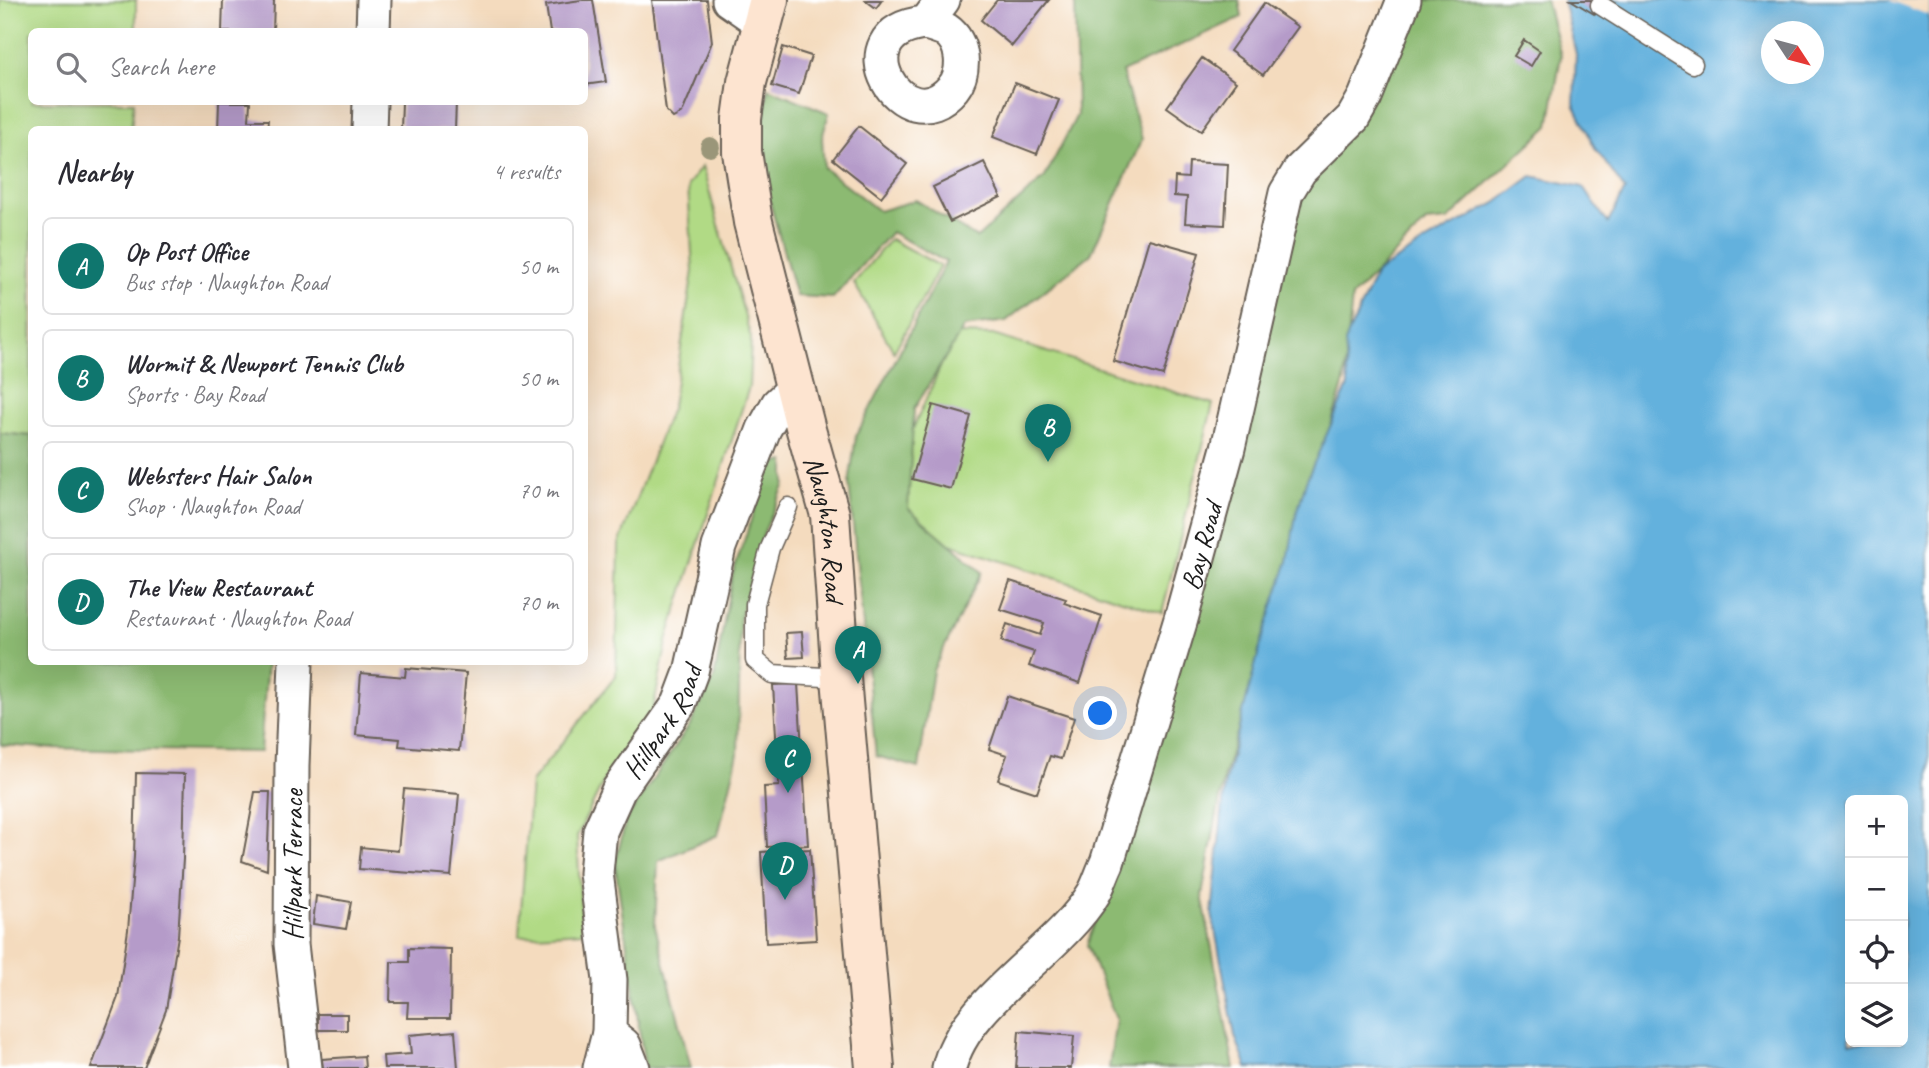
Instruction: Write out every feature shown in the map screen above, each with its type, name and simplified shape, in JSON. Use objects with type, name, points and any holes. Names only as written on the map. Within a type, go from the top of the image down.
[{"type":"main road","name":"Naughton Road","points":[[766,11],[747,82],[742,118],[742,152],[753,222],[830,515],[841,677],[875,1068]]},
{"type":"street","points":[[373,28],[374,0]]},
{"type":"street","points":[[729,0],[766,11]]},
{"type":"street","name":"Bay Road","points":[[949,1068],[958,1043],[973,1020],[1078,914],[1094,893],[1107,863],[1181,619],[1228,448],[1286,193],[1300,170],[1353,118],[1365,97],[1404,0]]},
{"type":"street","points":[[369,126],[370,105]]},
{"type":"street","name":"Hillpark Road","points":[[600,1068],[609,1033],[610,980],[596,873],[600,831],[619,789],[679,704],[691,672],[719,547],[764,429],[778,404],[795,388]]},
{"type":"street","name":"Hillpark Terrace","points":[[296,665],[292,765],[291,944],[305,1068]]},
{"type":"street","points":[[609,1033],[624,1045],[633,1068]]},
{"type":"lane","points":[[1600,5],[1693,64]]},
{"type":"lane","points":[[788,507],[770,548],[755,604],[755,660],[772,674],[841,677]]},
{"type":"green space","points":[[0,0],[136,0],[136,28],[28,28],[28,105],[134,105],[131,126],[28,126],[28,436],[0,433]]},
{"type":"green space","points":[[1075,0],[1239,0],[1242,17],[1122,72],[1142,139],[1091,254],[1006,321],[964,327],[914,409],[908,508],[982,572],[933,670],[919,768],[876,756],[849,484],[856,436],[946,262],[891,232],[833,298],[796,296],[759,163],[768,88],[829,113],[822,138],[824,168],[879,211],[916,200],[977,238],[1045,177],[1077,115]]},
{"type":"green space","points":[[1415,0],[1546,0],[1561,56],[1549,126],[1448,220],[1426,222],[1352,297],[1344,382],[1224,776],[1202,895],[1234,1068],[1109,1068],[1116,1019],[1087,945],[1160,728],[1292,215]]},
{"type":"green space","points":[[702,166],[751,338],[749,387],[668,637],[653,709],[609,770],[577,836],[582,932],[519,936],[531,782],[616,676],[619,544],[672,406],[693,271],[688,185]]},
{"type":"green space","points":[[890,239],[940,266],[894,352],[854,283]]},
{"type":"green space","points":[[955,334],[993,335],[1213,404],[1162,613],[873,519]]},
{"type":"green space","points":[[0,433],[28,436],[28,665],[267,665],[260,752],[1,745]]},
{"type":"green space","points":[[785,461],[785,484],[764,532],[740,620],[738,754],[718,835],[658,861],[655,926],[691,1068],[645,1068],[615,864],[626,820],[691,723],[714,679],[732,576],[770,464]]},
{"type":"water","points":[[1563,0],[1929,0],[1929,1068],[1247,1068],[1235,1036],[1212,914],[1225,782],[1262,639],[1288,561],[1295,520],[1306,481],[1348,386],[1345,342],[1376,273],[1428,240],[1496,203],[1532,176],[1583,187],[1608,223],[1625,190],[1595,148],[1574,104],[1576,54]]},
{"type":"pier","points":[[1888,0],[1929,0],[1929,15]]},
{"type":"building","points":[[223,0],[274,0],[273,28],[222,28]]},
{"type":"building","points":[[593,0],[606,82],[588,84],[588,28],[549,28],[546,5]]},
{"type":"building","points":[[652,0],[707,0],[712,42],[682,113],[673,118],[666,111]]},
{"type":"building","points":[[865,0],[882,0],[876,8]]},
{"type":"building","points":[[997,0],[1049,0],[1012,46],[981,20]]},
{"type":"building","points":[[1571,0],[1603,0],[1594,14]]},
{"type":"building","points":[[1264,3],[1298,27],[1263,75],[1230,51]]},
{"type":"building","points":[[1524,40],[1540,51],[1531,66],[1514,56]]},
{"type":"building","points":[[783,47],[811,56],[799,94],[772,86]]},
{"type":"building","points":[[1202,58],[1236,82],[1201,131],[1167,107]]},
{"type":"building","points":[[1015,83],[1059,100],[1037,154],[993,137]]},
{"type":"building","points":[[219,105],[250,105],[249,120],[268,120],[267,126],[218,126]]},
{"type":"building","points":[[402,105],[456,105],[455,126],[401,126]]},
{"type":"building","points":[[859,126],[907,164],[881,197],[833,159]]},
{"type":"building","points":[[984,162],[1001,197],[950,222],[933,187]]},
{"type":"building","points":[[1189,162],[1228,164],[1225,225],[1185,223],[1187,197],[1174,196],[1175,177],[1188,178]]},
{"type":"building","points":[[1149,239],[1199,253],[1163,376],[1113,361]]},
{"type":"building","points":[[933,405],[971,416],[951,489],[912,479]]},
{"type":"building","points":[[1010,581],[1066,599],[1064,603],[1102,616],[1080,683],[1029,666],[1034,652],[1001,641],[1007,624],[1040,635],[1044,623],[1000,609]]},
{"type":"building","points":[[802,632],[804,657],[788,658],[786,633]]},
{"type":"building","points":[[406,668],[466,673],[459,751],[399,746],[400,739],[356,735],[361,673],[405,677]]},
{"type":"building","points":[[798,684],[808,845],[767,847],[764,787],[779,786],[773,685]]},
{"type":"building","points":[[1007,696],[1074,718],[1061,759],[1050,756],[1037,793],[998,780],[1007,755],[989,749]]},
{"type":"building","points":[[136,773],[185,774],[178,936],[166,1010],[144,1068],[91,1068],[118,997],[128,930],[134,857]]},
{"type":"building","points":[[404,789],[459,794],[451,876],[359,869],[361,847],[398,851]]},
{"type":"building","points":[[255,792],[270,792],[267,870],[242,861]]},
{"type":"building","points":[[810,849],[816,940],[766,943],[761,852]]},
{"type":"building","points":[[316,896],[351,902],[346,929],[313,924]]},
{"type":"building","points":[[409,948],[451,949],[450,1018],[407,1018],[408,1002],[390,1002],[391,962],[409,962]]},
{"type":"building","points":[[318,1014],[347,1014],[347,1030],[318,1030]]},
{"type":"building","points":[[455,1031],[458,1068],[384,1068],[383,1056],[411,1054],[409,1035]]},
{"type":"building","points":[[1019,1031],[1074,1036],[1071,1068],[1016,1068]]},
{"type":"building","points":[[364,1056],[365,1068],[323,1068],[322,1059]]},
{"type":"place","name":"Wormit & Newport Tennis Club","points":[[1048,462]]},
{"type":"place","name":"Op Post Office","points":[[858,684]]},
{"type":"place","name":"Websters Hair Salon","points":[[788,793]]},
{"type":"place","name":"The View Restaurant","points":[[785,900]]}]
